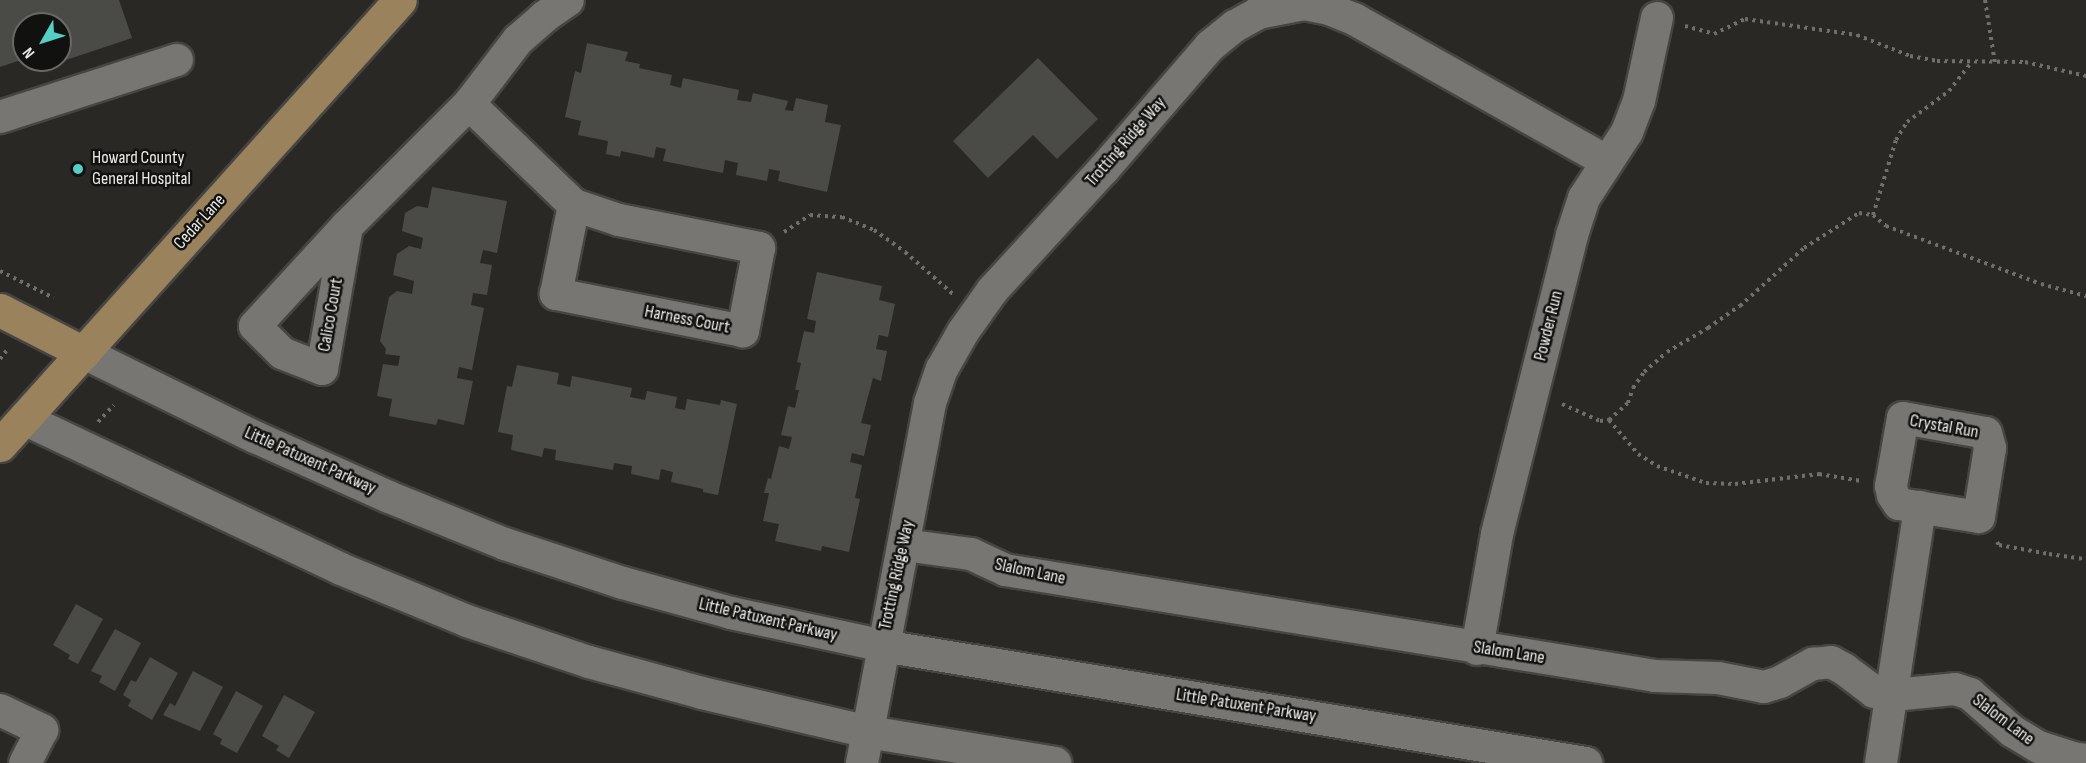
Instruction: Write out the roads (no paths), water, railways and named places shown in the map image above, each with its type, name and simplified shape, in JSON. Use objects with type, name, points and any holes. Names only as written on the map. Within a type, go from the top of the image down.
[{"type":"main road","name":"Cedar Lane","points":[[0,445],[12,413],[84,353],[400,0]]},
{"type":"main road","name":"Little Patuxent Parkway","points":[[0,310],[84,353]]},
{"type":"street","points":[[347,226],[469,104],[518,40],[544,16],[568,0]]},
{"type":"street","name":"Trotting Ridge Way","points":[[862,763],[930,403],[942,369],[992,291],[1103,170],[1210,46],[1235,26],[1258,13],[1304,4],[1354,19],[1608,162]]},
{"type":"street","name":"Powder Run","points":[[1477,649],[1497,534],[1572,235],[1584,198],[1627,132],[1639,101],[1657,18]]},
{"type":"street","points":[[0,117],[177,60]]},
{"type":"street","points":[[469,104],[573,205]]},
{"type":"street","name":"Harness Court","points":[[573,205],[619,220],[759,248],[743,331],[556,294],[573,205]]},
{"type":"street","name":"Little Patuxent Parkway","points":[[84,353],[255,437],[389,497],[505,544],[623,583],[731,613],[883,646],[1586,763]]},
{"type":"street","points":[[12,413],[330,564],[467,621],[589,662],[702,693],[868,732],[1055,763]]},
{"type":"street","name":"Crystal Run","points":[[1903,418],[1986,433],[1990,448],[1979,517],[1920,507],[1899,504],[1893,495],[1891,486],[1903,418]]},
{"type":"street","points":[[1881,763],[1920,507]]},
{"type":"street","name":"Slalom Lane","points":[[904,545],[971,554],[1005,570],[1477,649],[1655,676],[1718,678],[1764,687],[1780,682],[1814,664],[1831,662],[1874,692],[1893,695],[1932,689],[1955,689],[1970,694],[2012,731],[2039,747],[2072,758],[2086,760]]},
{"type":"street","points":[[0,710],[42,730],[26,763]]},
{"type":"place","name":"Howard County General Hospital","points":[[78,169]]}]
